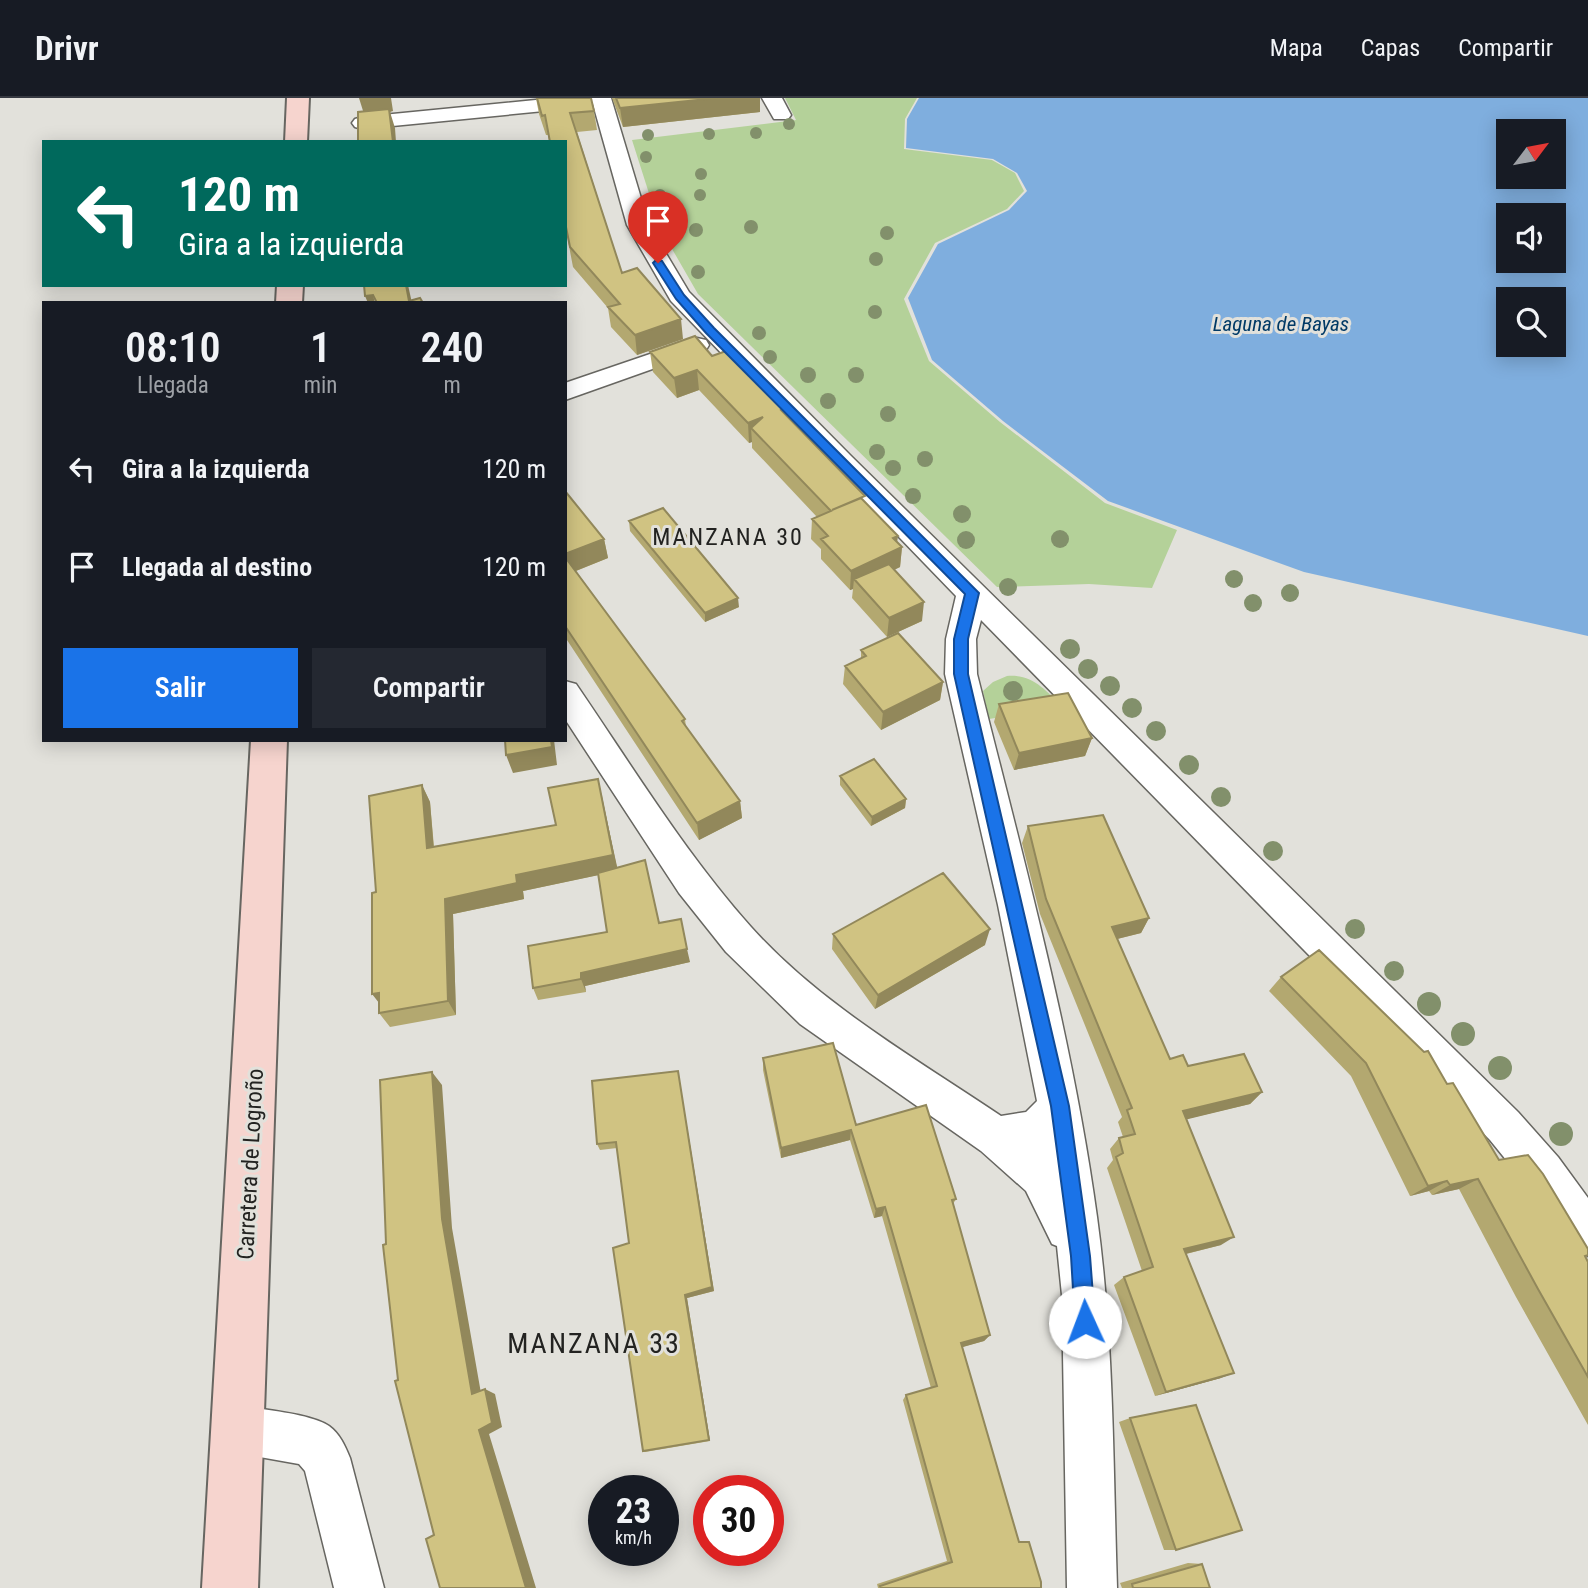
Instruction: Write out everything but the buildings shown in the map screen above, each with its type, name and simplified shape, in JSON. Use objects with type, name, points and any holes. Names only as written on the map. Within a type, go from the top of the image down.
[{"type":"main road","points":[[296,140],[298,98]]},
{"type":"main road","name":"Carretera de Logroño","points":[[230,1588],[269,742]]},
{"type":"street","points":[[362,123],[601,98],[638,226],[679,296],[717,338],[1504,1126],[1544,1172],[1588,1234]]},
{"type":"street","points":[[567,391],[717,338]]},
{"type":"street","points":[[972,593],[961,639],[961,674],[1060,1106],[1080,1256],[1084,1295],[1092,1588]]},
{"type":"street","points":[[567,696],[692,883],[739,940],[814,1011],[996,1137],[1041,1176],[1080,1256]]},
{"type":"street","points":[[996,1137],[1036,1130],[1060,1106]]},
{"type":"street","points":[[238,1429],[312,1443],[326,1458],[359,1588]]},
{"type":"green space","points":[[785,98],[917,98],[905,119],[904,149],[992,160],[1015,173],[1024,191],[1007,209],[935,243],[904,299],[929,361],[1000,422],[1105,503],[1177,530],[1152,588],[1089,584],[997,587],[698,294],[660,228],[632,140],[796,120]]},
{"type":"green space","points":[[1007,676],[1031,680],[1062,707],[989,719],[983,691],[993,682]]},
{"type":"water","name":"Laguna de Bayas","points":[[919,98],[1588,98],[1588,636],[1304,572],[1108,501],[1003,421],[932,360],[908,298],[938,244],[1009,210],[1027,191],[1017,173],[993,159],[906,148],[907,119]]},
{"type":"district","name":"MANZANA 30","points":[[728,537]]},
{"type":"district","name":"MANZANA 33","points":[[594,1343]]},
{"type":"route","points":[[658,263],[679,296],[710,331],[972,593],[961,639],[961,674],[1060,1106],[1080,1256],[1085,1322]]}]
